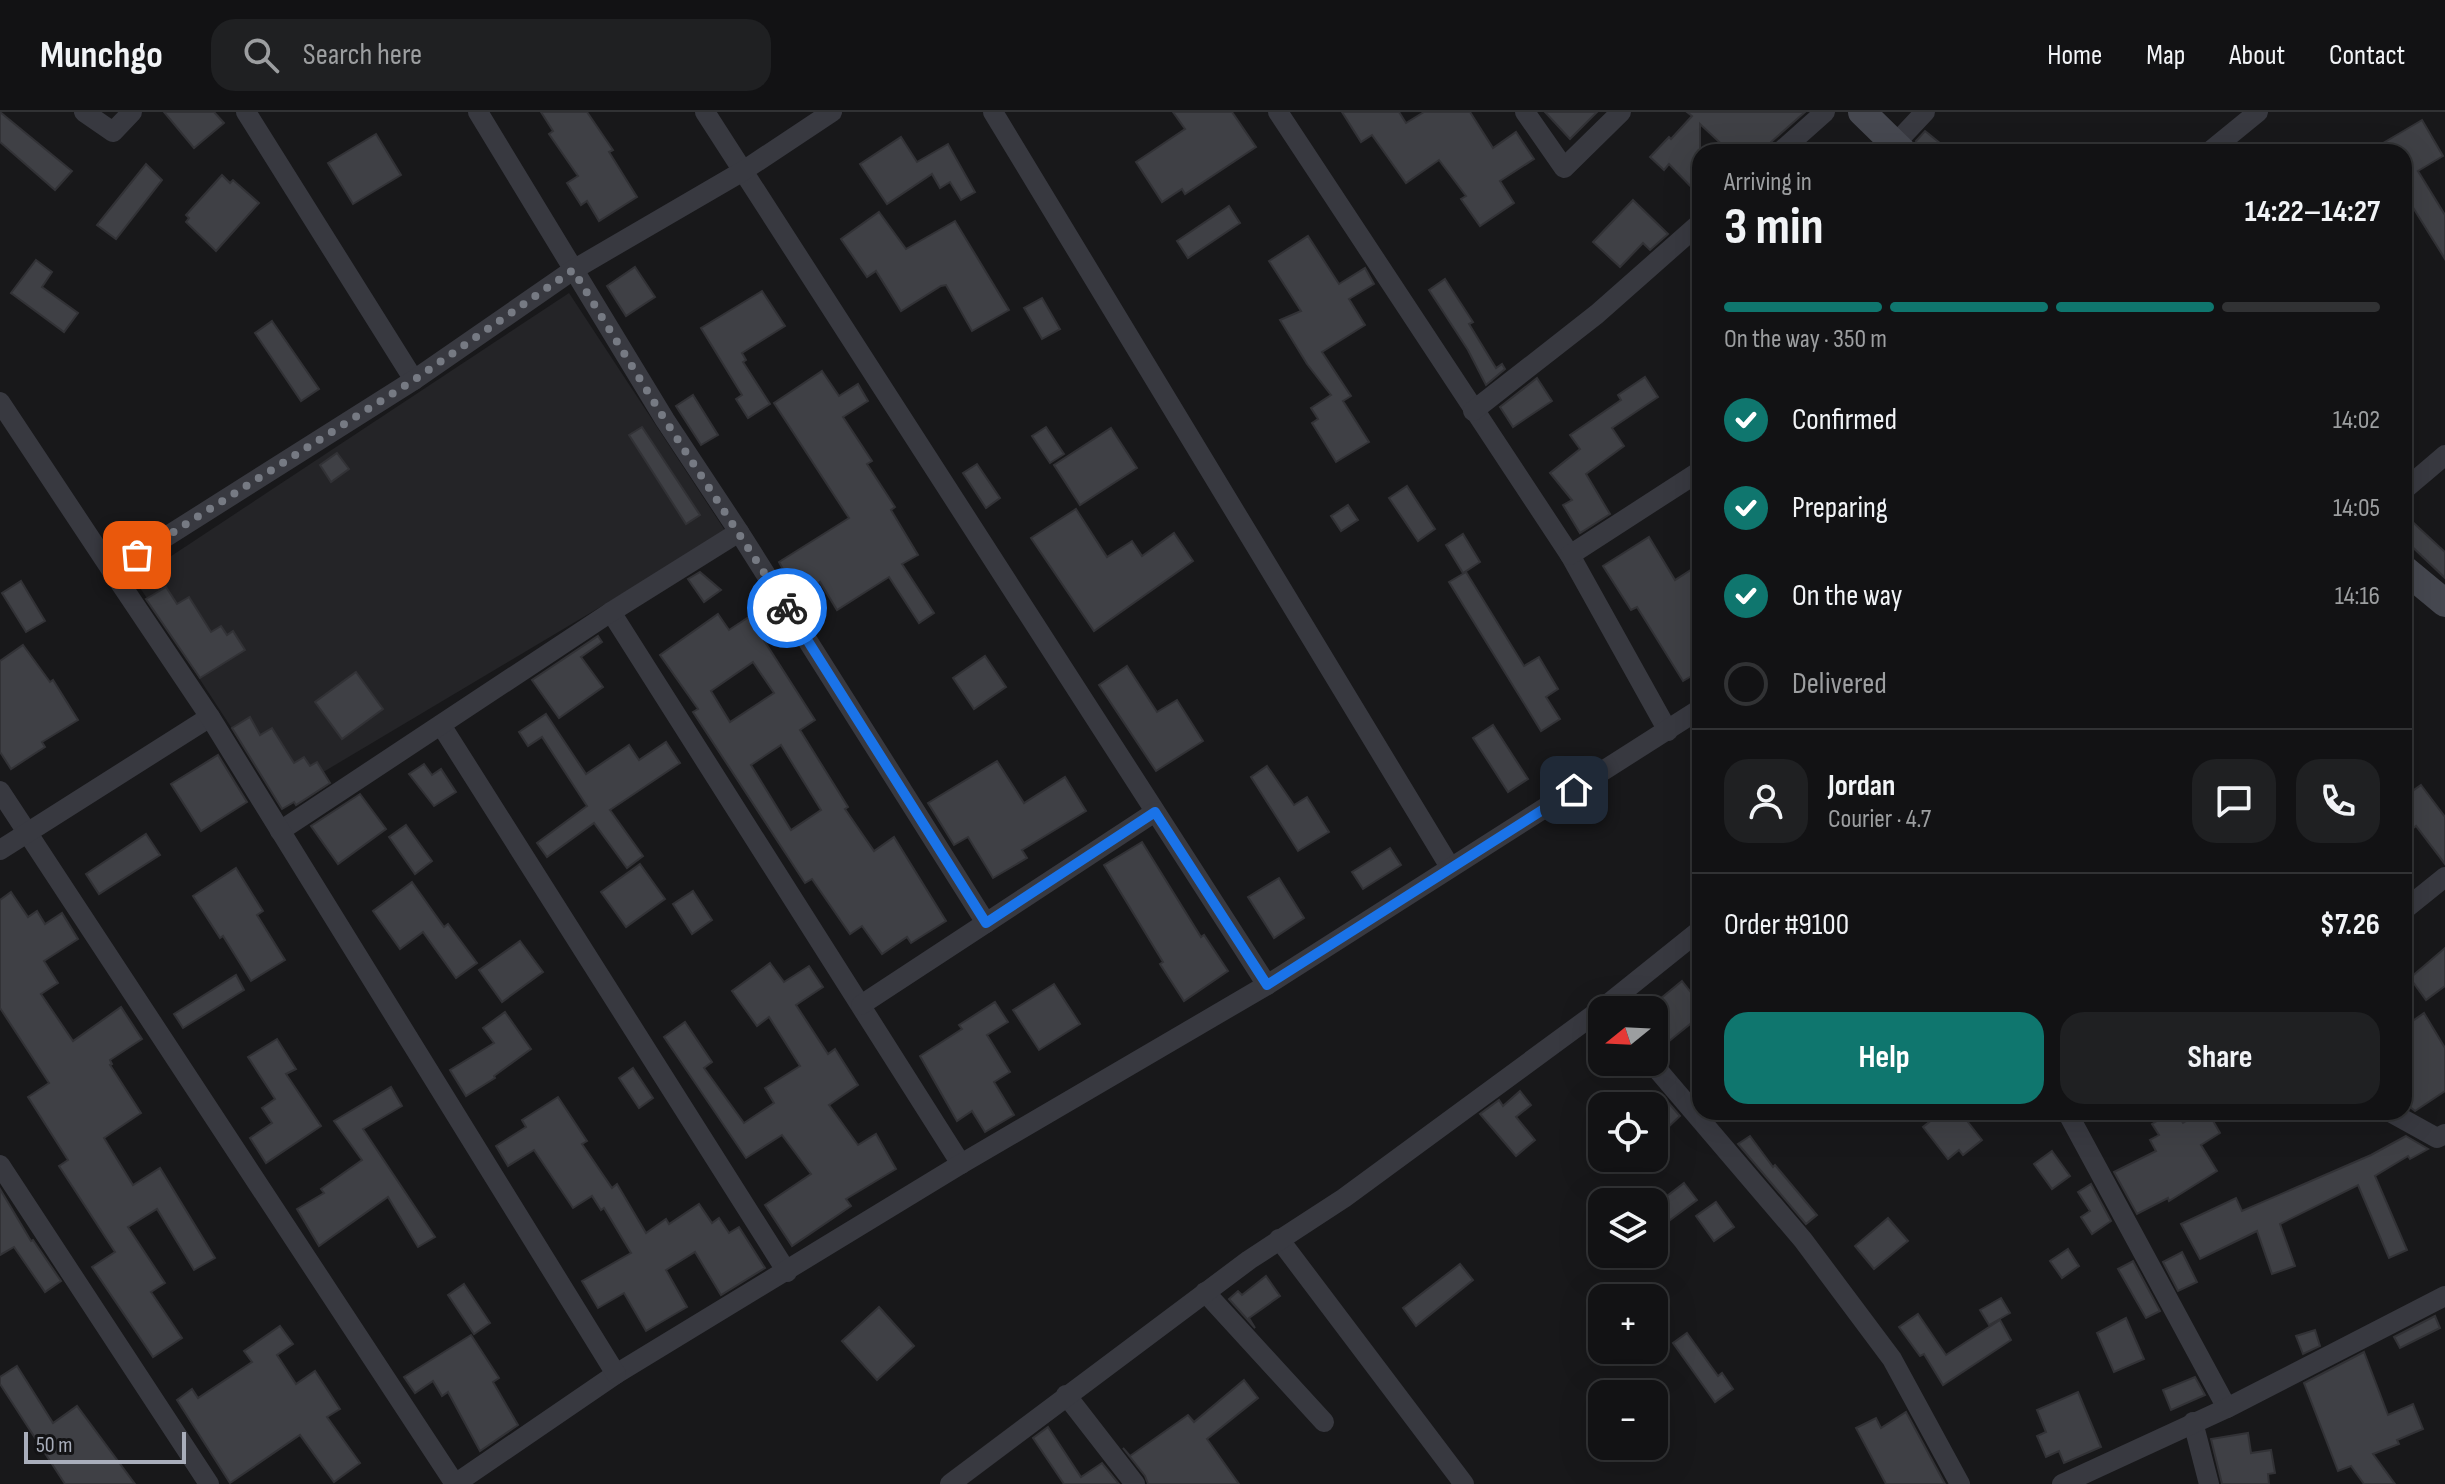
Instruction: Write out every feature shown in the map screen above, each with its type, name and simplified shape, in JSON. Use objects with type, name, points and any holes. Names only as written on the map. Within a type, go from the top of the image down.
[{"type":"main road","points":[[1862,112],[1894,144]]},
{"type":"main road","points":[[2412,576],[2445,603]]},
{"type":"street","points":[[84,112],[113,132],[132,112]]},
{"type":"street","points":[[246,112],[414,380]]},
{"type":"street","points":[[478,112],[665,420],[986,923]]},
{"type":"street","points":[[705,112],[1267,985]]},
{"type":"street","points":[[112,571],[414,380],[573,270],[743,171],[832,112]]},
{"type":"street","points":[[993,112],[1450,867]]},
{"type":"street","points":[[1278,112],[1570,555],[1668,731]]},
{"type":"street","points":[[1525,112],[1564,168],[1621,112]]},
{"type":"street","points":[[1789,144],[1825,112]]},
{"type":"street","points":[[1901,144],[1925,112]]},
{"type":"street","points":[[2219,144],[2258,112]]},
{"type":"street","points":[[1473,411],[1597,314],[1692,230]]},
{"type":"street","points":[[0,402],[210,717],[616,1374]]},
{"type":"street","points":[[2412,483],[2445,455]]},
{"type":"street","points":[[1570,555],[1692,476]]},
{"type":"street","points":[[280,831],[611,612],[739,532]]},
{"type":"street","points":[[611,612],[961,1164]]},
{"type":"street","points":[[0,791],[455,1484],[616,1374],[961,1164],[1267,985],[1692,714]]},
{"type":"street","points":[[0,850],[210,717]]},
{"type":"street","points":[[441,725],[787,1272]]},
{"type":"street","points":[[861,1005],[1155,812]]},
{"type":"street","points":[[2412,904],[2445,877]]},
{"type":"street","points":[[1620,996],[1692,937]]},
{"type":"street","points":[[952,1483],[1205,1292],[1279,1239],[1344,1198],[1588,1020]]},
{"type":"street","points":[[1663,1076],[1692,1110]]},
{"type":"street","points":[[1701,1120],[1803,1240],[1892,1359],[1960,1484]]},
{"type":"street","points":[[2071,1120],[2227,1408]]},
{"type":"street","points":[[2404,1120],[2437,1138],[2445,1134]]},
{"type":"street","points":[[0,1165],[209,1484]]},
{"type":"street","points":[[1279,1239],[1464,1484]]},
{"type":"street","points":[[1205,1292],[1324,1422]]},
{"type":"street","points":[[2062,1484],[2227,1408],[2445,1296]]},
{"type":"street","points":[[1066,1395],[1135,1484]]},
{"type":"street","points":[[2193,1422],[2209,1484]]},
{"type":"shaded area","points":[[569,293],[726,532],[278,799],[135,580]]},
{"type":"building","points":[[0,112],[72,171],[55,190],[0,142]]},
{"type":"building","points":[[164,112],[214,112],[224,123],[194,148]]},
{"type":"building","points":[[541,112],[587,112],[613,150],[609,152],[637,197],[599,221],[587,201],[581,205],[567,183],[578,176],[549,134],[553,131]]},
{"type":"building","points":[[1173,112],[1232,112],[1256,147],[1185,194],[1182,189],[1162,202],[1136,162],[1185,129]]},
{"type":"building","points":[[1342,112],[1399,112],[1406,123],[1424,112],[1470,112],[1493,148],[1516,132],[1534,159],[1500,181],[1514,203],[1480,226],[1461,199],[1466,196],[1439,160],[1406,183],[1372,135],[1361,142]]},
{"type":"building","points":[[1545,112],[1597,112],[1570,139]]},
{"type":"building","points":[[1687,112],[1805,112],[1770,144],[1721,144],[1700,124],[1700,144],[1692,144],[1692,188],[1669,164],[1664,170],[1650,157],[1692,116]]},
{"type":"building","points":[[2422,120],[2443,156],[2418,171],[2445,215],[2445,259],[2412,206],[2412,144],[2382,144]]},
{"type":"building","points":[[1925,131],[1941,144],[1917,144],[1916,141]]},
{"type":"building","points":[[376,134],[401,175],[353,204],[328,163]]},
{"type":"building","points":[[901,137],[917,162],[948,144],[975,192],[961,200],[950,182],[940,188],[932,174],[887,204],[860,164]]},
{"type":"building","points":[[146,164],[162,180],[116,239],[97,225]]},
{"type":"building","points":[[222,175],[230,183],[233,180],[259,203],[216,251],[186,222],[189,218],[186,215]]},
{"type":"building","points":[[1633,200],[1668,234],[1650,250],[1643,243],[1620,267],[1593,242]]},
{"type":"building","points":[[1229,206],[1240,223],[1188,258],[1177,241]]},
{"type":"building","points":[[879,212],[906,249],[955,221],[1009,310],[972,331],[946,285],[901,311],[876,271],[867,277],[841,239]]},
{"type":"building","points":[[1308,236],[1339,284],[1365,268],[1374,284],[1349,299],[1365,325],[1322,352],[1351,396],[1343,401],[1369,442],[1336,462],[1312,423],[1318,419],[1311,408],[1331,395],[1307,364],[1280,320],[1301,311],[1269,261]]},
{"type":"building","points":[[36,260],[52,272],[42,287],[78,313],[64,332],[11,293]]},
{"type":"building","points":[[635,267],[655,297],[626,316],[607,286]]},
{"type":"building","points":[[1445,279],[1473,322],[1469,324],[1496,368],[1502,364],[1505,369],[1486,385],[1468,350],[1429,290]]},
{"type":"building","points":[[762,291],[785,326],[742,353],[746,360],[743,362],[770,404],[748,418],[736,399],[742,395],[701,328]]},
{"type":"building","points":[[1042,298],[1060,329],[1042,339],[1024,308]]},
{"type":"building","points":[[272,321],[319,389],[301,401],[255,333]]},
{"type":"building","points":[[822,371],[839,396],[858,384],[868,401],[843,417],[872,461],[867,464],[895,507],[891,510],[918,555],[902,564],[934,613],[919,623],[889,577],[837,610],[820,582],[798,596],[779,562],[849,518],[774,403]]},
{"type":"building","points":[[1645,377],[1658,397],[1612,428],[1624,446],[1586,474],[1610,514],[1580,533],[1563,505],[1572,500],[1550,473],[1580,449],[1570,435],[1621,400],[1618,395]]},
{"type":"building","points":[[1537,378],[1552,401],[1513,427],[1500,407]]},
{"type":"building","points":[[693,395],[718,435],[701,445],[676,406]]},
{"type":"building","points":[[642,427],[700,515],[686,524],[629,435]]},
{"type":"building","points":[[1046,427],[1064,454],[1050,463],[1032,436]]},
{"type":"building","points":[[1111,428],[1137,468],[1080,505],[1054,465]]},
{"type":"building","points":[[337,453],[349,469],[331,482],[320,465]]},
{"type":"building","points":[[977,464],[1000,498],[986,508],[963,473]]},
{"type":"building","points":[[1407,486],[1435,529],[1418,541],[1389,498]]},
{"type":"building","points":[[1348,505],[1358,520],[1341,531],[1331,516]]},
{"type":"building","points":[[1076,509],[1107,557],[1132,541],[1142,556],[1174,533],[1193,561],[1094,631],[1031,538]]},
{"type":"building","points":[[2412,521],[2445,552],[2445,578],[2412,547]]},
{"type":"building","points":[[1463,534],[1480,562],[1463,573],[1446,545]]},
{"type":"building","points":[[1649,537],[1675,580],[1692,569],[1692,676],[1683,681],[1637,607],[1631,610],[1603,566]]},
{"type":"building","points":[[700,572],[721,590],[704,602],[688,579]]},
{"type":"building","points":[[1466,572],[1524,666],[1539,657],[1558,689],[1546,697],[1560,719],[1541,731],[1449,582]]},
{"type":"building","points":[[21,581],[45,621],[26,632],[2,593]]},
{"type":"building","points":[[166,587],[177,604],[189,597],[211,632],[221,626],[227,635],[233,631],[245,650],[200,678],[146,599]]},
{"type":"building","points":[[718,614],[729,630],[749,617],[815,720],[800,730],[848,807],[845,809],[874,851],[894,837],[946,921],[911,943],[907,937],[882,954],[862,926],[850,934],[812,879],[805,883],[693,712],[698,709],[660,655]],"holes":[[[753,662],[774,693],[730,722],[711,691]],[[781,745],[821,810],[791,830],[751,765]]]},
{"type":"building","points":[[598,636],[602,642],[581,657],[603,687],[559,718],[532,680]]},
{"type":"building","points":[[23,645],[50,682],[53,680],[78,720],[42,742],[45,747],[11,769],[0,752],[0,661]]},
{"type":"building","points":[[985,656],[1006,687],[974,709],[953,678]]},
{"type":"building","points":[[1127,666],[1157,712],[1177,700],[1203,741],[1156,771],[1099,685]]},
{"type":"building","points":[[356,672],[383,709],[342,739],[315,702]]},
{"type":"building","points":[[546,714],[586,774],[629,745],[639,760],[666,742],[680,763],[610,810],[643,856],[627,868],[594,823],[547,857],[537,843],[587,806],[542,737],[528,746],[519,732]]},
{"type":"building","points":[[250,717],[260,735],[272,728],[294,763],[304,757],[310,766],[317,762],[330,783],[296,805],[294,802],[282,809],[232,728]]},
{"type":"building","points":[[1493,725],[1528,779],[1508,792],[1473,738]]},
{"type":"building","points":[[218,755],[247,802],[201,831],[171,784]]},
{"type":"building","points":[[997,761],[1024,803],[1065,777],[1086,811],[1022,850],[1027,858],[993,878],[968,837],[954,845],[928,803]]},
{"type":"building","points":[[424,764],[432,775],[441,769],[456,792],[434,806],[409,774]]},
{"type":"building","points":[[1267,766],[1294,805],[1307,797],[1329,832],[1298,851],[1251,777]]},
{"type":"building","points":[[2421,785],[2445,817],[2445,864],[2416,826],[2412,829],[2412,791]]},
{"type":"building","points":[[360,794],[386,829],[338,864],[311,826]]},
{"type":"building","points":[[406,825],[432,861],[415,874],[389,837]]},
{"type":"building","points":[[146,834],[160,855],[99,894],[86,874]]},
{"type":"building","points":[[1142,842],[1201,937],[1204,935],[1228,971],[1184,1001],[1104,865]]},
{"type":"building","points":[[1390,848],[1401,865],[1363,889],[1352,872]]},
{"type":"building","points":[[640,864],[665,899],[626,927],[601,892]]},
{"type":"building","points":[[236,868],[263,911],[257,915],[285,960],[251,981],[193,896]]},
{"type":"building","points":[[1279,878],[1304,918],[1274,938],[1248,897]]},
{"type":"building","points":[[412,882],[444,927],[448,924],[477,963],[456,978],[423,932],[400,949],[373,911]]},
{"type":"building","points":[[693,891],[712,920],[692,934],[673,904]]},
{"type":"building","points":[[11,892],[28,917],[37,911],[45,924],[62,913],[78,939],[44,961],[58,983],[41,994],[73,1041],[121,1007],[142,1039],[110,1060],[110,1065],[141,1113],[104,1138],[133,1185],[160,1168],[215,1258],[194,1270],[157,1209],[128,1227],[165,1283],[151,1292],[182,1338],[153,1357],[92,1267],[115,1252],[59,1166],[68,1160],[28,1097],[49,1083],[0,1008],[0,900]]},
{"type":"building","points":[[520,941],[543,972],[502,1002],[479,970]]},
{"type":"building","points":[[2445,948],[2445,986],[2426,1000],[2412,976]]},
{"type":"building","points":[[770,963],[784,982],[809,966],[823,987],[796,1005],[828,1054],[835,1049],[858,1085],[829,1105],[858,1145],[876,1134],[896,1169],[846,1199],[851,1206],[792,1246],[765,1205],[811,1174],[782,1135],[746,1158],[664,1037],[685,1022],[712,1062],[704,1068],[744,1123],[774,1103],[765,1088],[800,1066],[769,1017],[757,1026],[732,991]]},
{"type":"building","points":[[236,975],[244,990],[183,1028],[174,1014]]},
{"type":"building","points":[[1682,981],[1692,994],[1692,1023],[1668,1042],[1668,996],[1664,996]]},
{"type":"building","points":[[1054,984],[1080,1024],[1039,1050],[1013,1010]]},
{"type":"building","points":[[995,1002],[1008,1022],[987,1035],[1010,1072],[994,1082],[1014,1115],[985,1132],[972,1111],[957,1121],[920,1056],[962,1029],[959,1025]]},
{"type":"building","points":[[505,1012],[531,1049],[495,1078],[466,1096],[450,1070],[494,1043],[483,1028]]},
{"type":"building","points":[[2424,1013],[2445,1048],[2445,1091],[2415,1111],[2412,1109],[2412,1021]]},
{"type":"building","points":[[277,1039],[296,1069],[286,1074],[321,1126],[266,1163],[250,1138],[272,1123],[262,1108],[275,1099],[248,1057]]},
{"type":"building","points":[[633,1068],[653,1098],[639,1108],[619,1078]]},
{"type":"building","points":[[391,1087],[402,1106],[363,1129],[435,1237],[418,1247],[388,1197],[319,1246],[297,1209],[324,1193],[321,1189],[362,1160],[334,1121]]},
{"type":"building","points":[[1520,1091],[1531,1105],[1516,1117],[1535,1140],[1516,1156],[1480,1114],[1499,1100],[1503,1106]]},
{"type":"building","points":[[558,1097],[587,1141],[582,1144],[612,1188],[617,1184],[646,1233],[666,1219],[669,1224],[699,1204],[712,1223],[719,1218],[729,1233],[739,1227],[765,1268],[721,1295],[695,1252],[666,1270],[687,1307],[646,1331],[624,1293],[598,1308],[582,1281],[631,1253],[604,1208],[601,1210],[592,1196],[573,1208],[534,1150],[508,1166],[496,1146],[526,1127],[522,1120]]},
{"type":"building","points":[[1668,1102],[1680,1116],[1668,1127]]},
{"type":"building","points":[[1932,1120],[1966,1120],[1982,1140],[1963,1155],[1959,1150],[1948,1159],[1923,1127]]},
{"type":"building","points":[[2159,1120],[2181,1120],[2183,1123],[2188,1120],[2213,1120],[2220,1133],[2201,1145],[2217,1171],[2169,1201],[2168,1198],[2137,1214],[2114,1172],[2156,1151],[2150,1140],[2159,1135],[2152,1124]]},
{"type":"building","points":[[1750,1136],[1773,1167],[1775,1165],[1817,1215],[1806,1224],[1738,1144]]},
{"type":"building","points":[[2406,1136],[2428,1149],[2410,1159],[2408,1156],[2375,1176],[2407,1250],[2389,1258],[2358,1185],[2280,1224],[2295,1266],[2272,1274],[2257,1231],[2200,1259],[2181,1224],[2236,1198],[2242,1211],[2371,1155]]},
{"type":"building","points":[[2052,1151],[2070,1176],[2052,1189],[2034,1164]]},
{"type":"building","points":[[1684,1183],[1697,1200],[1668,1222],[1668,1195]]},
{"type":"building","points":[[2091,1184],[2111,1221],[2092,1234],[2081,1217],[2090,1211],[2078,1192]]},
{"type":"building","points":[[0,1189],[31,1241],[61,1281],[45,1292],[14,1247],[0,1255]]},
{"type":"building","points":[[1716,1202],[1734,1227],[1714,1241],[1696,1216]]},
{"type":"building","points":[[1888,1218],[1908,1241],[1874,1269],[1855,1246]]},
{"type":"building","points":[[2068,1249],[2079,1266],[2062,1278],[2050,1261]]},
{"type":"building","points":[[2182,1252],[2197,1282],[2178,1291],[2163,1262]]},
{"type":"building","points":[[2133,1261],[2160,1311],[2146,1318],[2118,1269]]},
{"type":"building","points":[[1460,1264],[1473,1280],[1416,1326],[1403,1308]]},
{"type":"building","points":[[1266,1276],[1280,1296],[1249,1318],[1255,1328],[1229,1299],[1238,1291],[1242,1295]]},
{"type":"building","points":[[464,1284],[490,1323],[474,1334],[448,1295]]},
{"type":"building","points":[[2001,1298],[2010,1313],[1989,1325],[1980,1310]]},
{"type":"building","points":[[879,1307],[914,1346],[877,1380],[842,1341]]},
{"type":"building","points":[[1918,1314],[1946,1355],[2000,1320],[2011,1340],[1943,1385],[1924,1354],[1920,1356],[1899,1327]]},
{"type":"building","points":[[2435,1316],[2440,1328],[2400,1348],[2394,1337]]},
{"type":"building","points":[[2126,1318],[2144,1359],[2114,1372],[2097,1333]]},
{"type":"building","points":[[280,1326],[293,1344],[277,1355],[296,1384],[315,1371],[340,1409],[327,1417],[360,1463],[334,1482],[300,1435],[230,1483],[177,1400],[192,1389],[198,1398],[252,1362],[244,1351]]},
{"type":"building","points":[[2315,1330],[2320,1346],[2303,1354],[2296,1336]]},
{"type":"building","points":[[1687,1333],[1718,1376],[1722,1373],[1733,1389],[1715,1402],[1673,1343]]},
{"type":"building","points":[[471,1335],[499,1378],[493,1382],[518,1425],[480,1451],[448,1392],[442,1396],[433,1381],[415,1393],[404,1377]]},
{"type":"building","points":[[2364,1352],[2388,1415],[2413,1404],[2423,1429],[2397,1440],[2399,1444],[2373,1454],[2395,1484],[2364,1484],[2351,1466],[2338,1471],[2304,1383]]},
{"type":"building","points":[[17,1366],[53,1423],[77,1406],[135,1484],[65,1484],[0,1384],[0,1377]]},
{"type":"building","points":[[2195,1377],[2205,1395],[2171,1410],[2163,1390]]},
{"type":"building","points":[[1244,1380],[1258,1398],[1207,1439],[1239,1484],[1148,1484],[1123,1448],[1130,1456],[1188,1415],[1194,1422]]},
{"type":"building","points":[[2078,1392],[2101,1447],[2064,1463],[2059,1451],[2046,1457],[2037,1436],[2046,1432],[2037,1410]]},
{"type":"building","points":[[1906,1412],[1945,1484],[1886,1484],[1856,1428],[1876,1418],[1881,1428]]},
{"type":"building","points":[[1048,1427],[1081,1477],[1102,1463],[1119,1484],[1064,1484],[1033,1438]]},
{"type":"building","points":[[2248,1433],[2251,1453],[2271,1450],[2275,1473],[2268,1474],[2269,1484],[2222,1484],[2211,1439]]},
{"type":"way so far","points":[[137,555],[414,380],[573,270],[665,420],[787,608]]},
{"type":"route","points":[[787,608],[986,923],[1155,812],[1267,985],[1574,790]]}]
